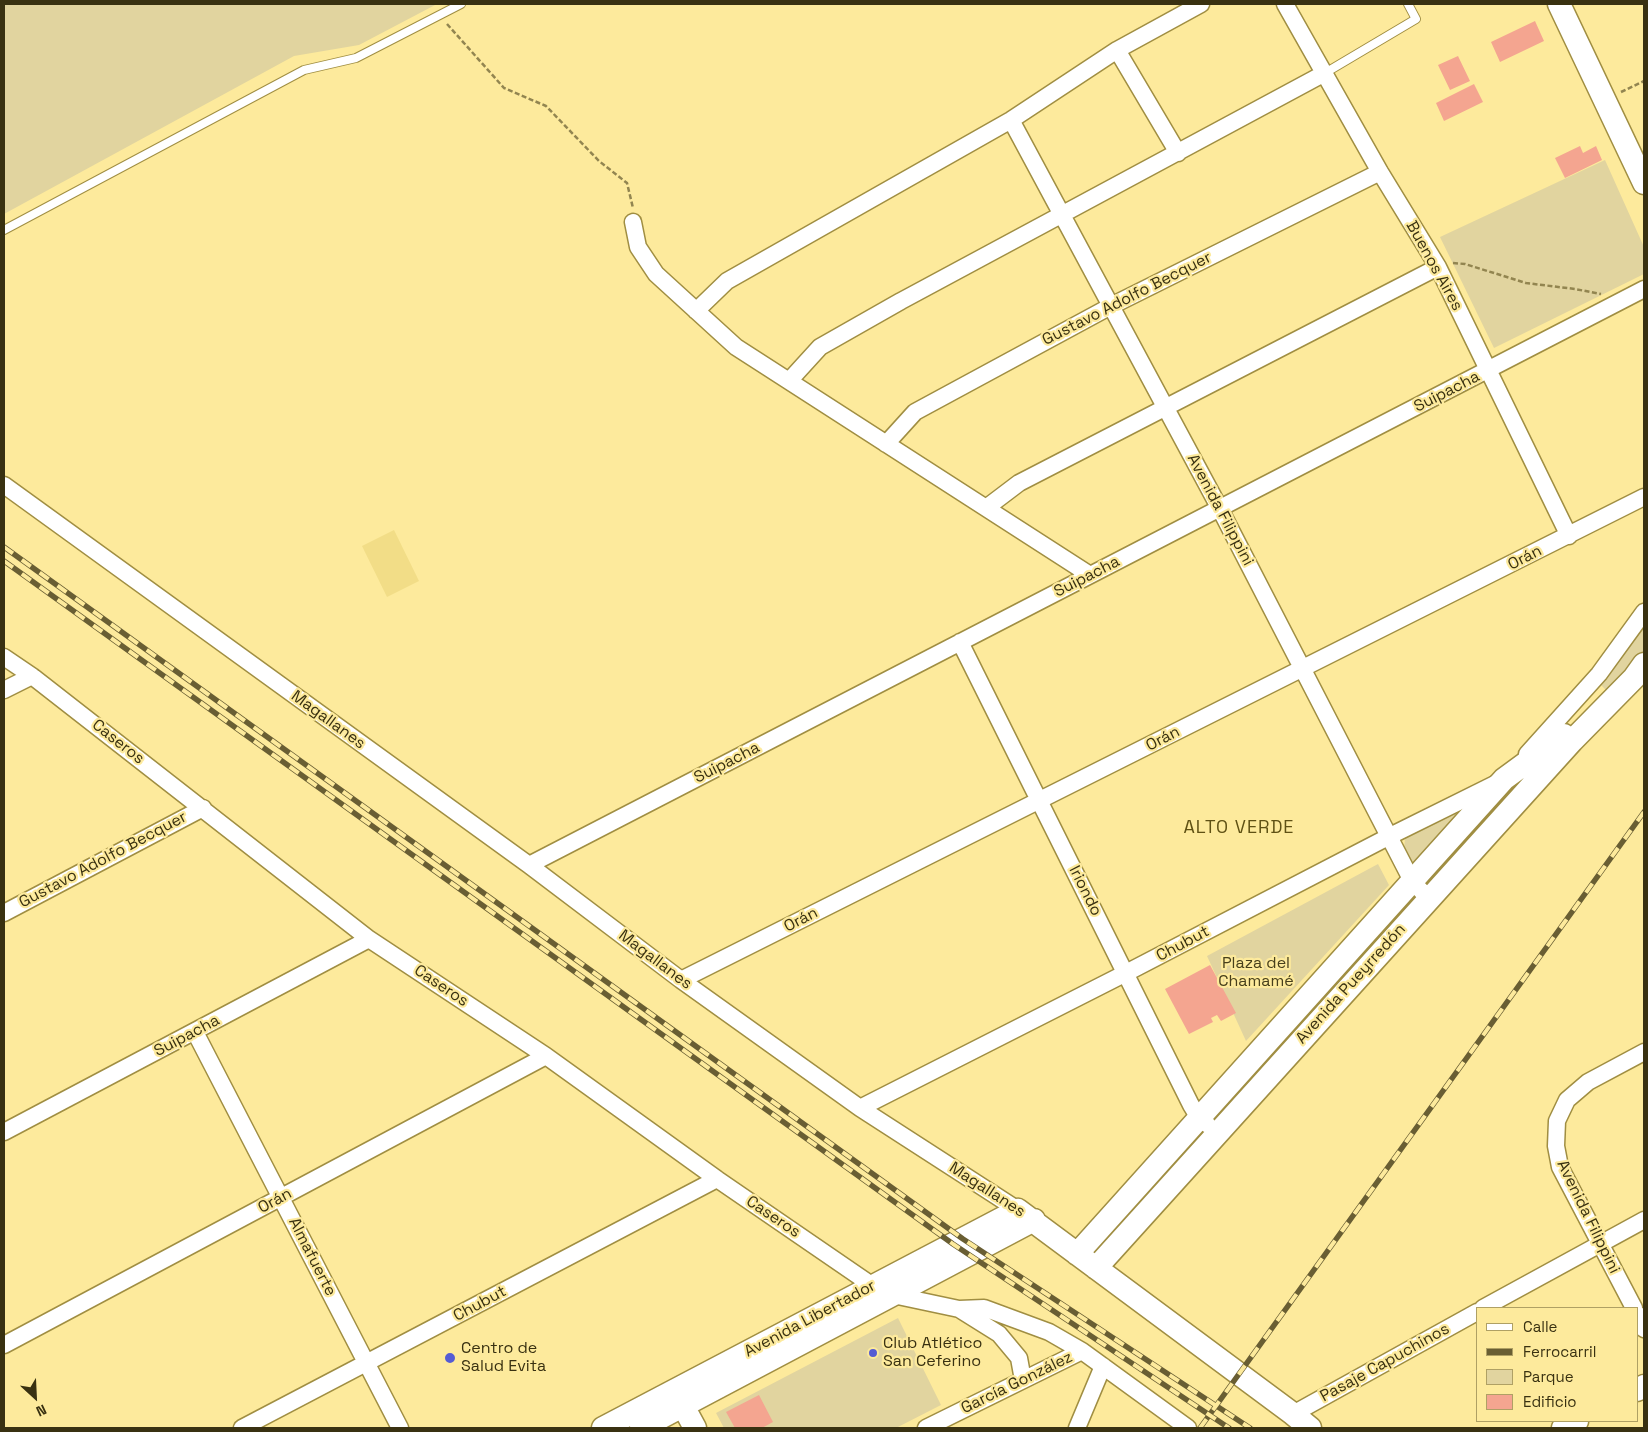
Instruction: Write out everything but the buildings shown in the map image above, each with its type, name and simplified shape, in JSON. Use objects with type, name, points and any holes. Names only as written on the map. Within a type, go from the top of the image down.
[{"type":"street","points":[[696,312],[726,281],[1011,120],[1117,50],[1201,4]]},
{"type":"street","name":"Buenos Aires","points":[[1285,4],[1380,172],[1438,267],[1568,536]]},
{"type":"street","points":[[1559,4],[1644,184]]},
{"type":"street","points":[[1117,50],[1178,153]]},
{"type":"street","points":[[789,381],[820,348],[901,302],[1325,73]]},
{"type":"street","name":"Avenida Filippini","points":[[1011,120],[1220,509],[1412,881],[1429,899]]},
{"type":"street","name":"Gustavo Adolfo Becquer","points":[[886,444],[915,412],[1111,306],[1380,172]]},
{"type":"street","points":[[634,222],[638,247],[656,274],[736,347],[1090,575]]},
{"type":"street","points":[[986,508],[1019,483],[1438,267]]},
{"type":"street","name":"Suipacha","points":[[529,865],[1644,289]]},
{"type":"street","name":"Magallanes","points":[[4,485],[529,865],[681,980],[860,1108],[1026,1215],[1302,1421]]},
{"type":"street","name":"Orán","points":[[681,980],[1644,497]]},
{"type":"street","name":"Avenida Pueyrredón","points":[[1077,1254],[1599,674],[1644,612]]},
{"type":"street","name":"Iriondo","points":[[960,642],[1200,1118],[1217,1132]]},
{"type":"street","name":"Caseros","points":[[4,657],[32,676],[370,939],[546,1056],[717,1179],[873,1286],[893,1295],[959,1309]]},
{"type":"street","name":"Avenida Pueyrredón","points":[[1096,1268],[1572,741],[1634,678],[1644,664]]},
{"type":"street","points":[[4,690],[32,676]]},
{"type":"street","name":"Avenida Pueyrredón","points":[[1504,779],[1609,702]]},
{"type":"street","name":"Chubut","points":[[860,1108],[1126,974],[1390,836],[1504,779]]},
{"type":"street","name":"Gustavo Adolfo Becquer","points":[[4,913],[203,808]]},
{"type":"street","name":"Suipacha","points":[[4,1132],[370,939]]},
{"type":"street","name":"Almafuerte","points":[[195,1032],[400,1428]]},
{"type":"street","name":"Avenida Filippini","points":[[1633,1307],[1560,1168],[1556,1146],[1557,1121],[1568,1100],[1588,1082],[1644,1052]]},
{"type":"street","name":"Orán","points":[[4,1345],[546,1056]]},
{"type":"street","name":"Chubut","points":[[242,1428],[717,1179]]},
{"type":"street","name":"Avenida Libertador","points":[[642,1428],[679,1398],[873,1286],[1026,1215]]},
{"type":"street","name":"Avenida Libertador","points":[[603,1428],[679,1398],[893,1295],[1026,1215]]},
{"type":"street","points":[[1485,1307],[1644,1220]]},
{"type":"street","points":[[959,1309],[984,1308],[1049,1332],[1082,1351],[1188,1428]]},
{"type":"street","points":[[959,1309],[999,1334],[1019,1358],[1023,1380]]},
{"type":"street","name":"Pasaje Capuchinos","points":[[1302,1421],[1476,1313]]},
{"type":"street","points":[[1638,1316],[1644,1329]]},
{"type":"street","name":"García González","points":[[926,1428],[1082,1351]]},
{"type":"street","points":[[1076,1428],[1103,1366]]},
{"type":"street","points":[[679,1398],[695,1428]]},
{"type":"street","points":[[1563,1428],[1575,1422]]},
{"type":"lane","points":[[4,230],[304,70],[356,58],[461,4]]},
{"type":"lane","points":[[1325,73],[1416,19],[1408,4]]},
{"type":"path","points":[[439,16],[504,88],[546,106],[600,161],[626,183],[633,205],[634,222]]},
{"type":"path","points":[[1604,100],[1644,81]]},
{"type":"path","points":[[1438,267],[1451,262],[1465,264],[1526,283],[1575,289],[1610,296],[1620,301]]},
{"type":"shaded area","points":[[394,530],[419,581],[387,597],[362,546]]},
{"type":"green space","points":[[4,4],[437,4],[359,45],[294,56],[4,214]]},
{"type":"green space","points":[[1605,160],[1644,247],[1644,274],[1494,348],[1440,237]]},
{"type":"green space","points":[[1644,619],[1644,654],[1613,689],[1606,690],[1598,680]]},
{"type":"green space","points":[[1522,770],[1527,775],[1425,888],[1420,883]]},
{"type":"green space","points":[[1456,808],[1465,811],[1414,870],[1404,851],[1405,837]]},
{"type":"green space","name":"Plaza del Chamamé","points":[[1378,864],[1389,885],[1246,1041],[1207,956]]},
{"type":"green space","points":[[1395,910],[1401,916],[1232,1102],[1227,1097]]},
{"type":"green space","name":"Club Atlético San Ceferino","points":[[898,1318],[941,1405],[896,1428],[724,1428],[716,1413]]},
{"type":"railway","points":[[4,547],[963,1239],[1250,1428]]},
{"type":"railway","points":[[4,561],[953,1244],[1229,1428]]},
{"type":"railway","points":[[1200,1428],[1644,812]]},
{"type":"place","name":"Club Atlético San Ceferino","points":[[873,1353]]},
{"type":"place","name":"Centro de Salud Evita","points":[[450,1358]]},
{"type":"district","name":"ALTO VERDE","points":[[1239,828]]}]
